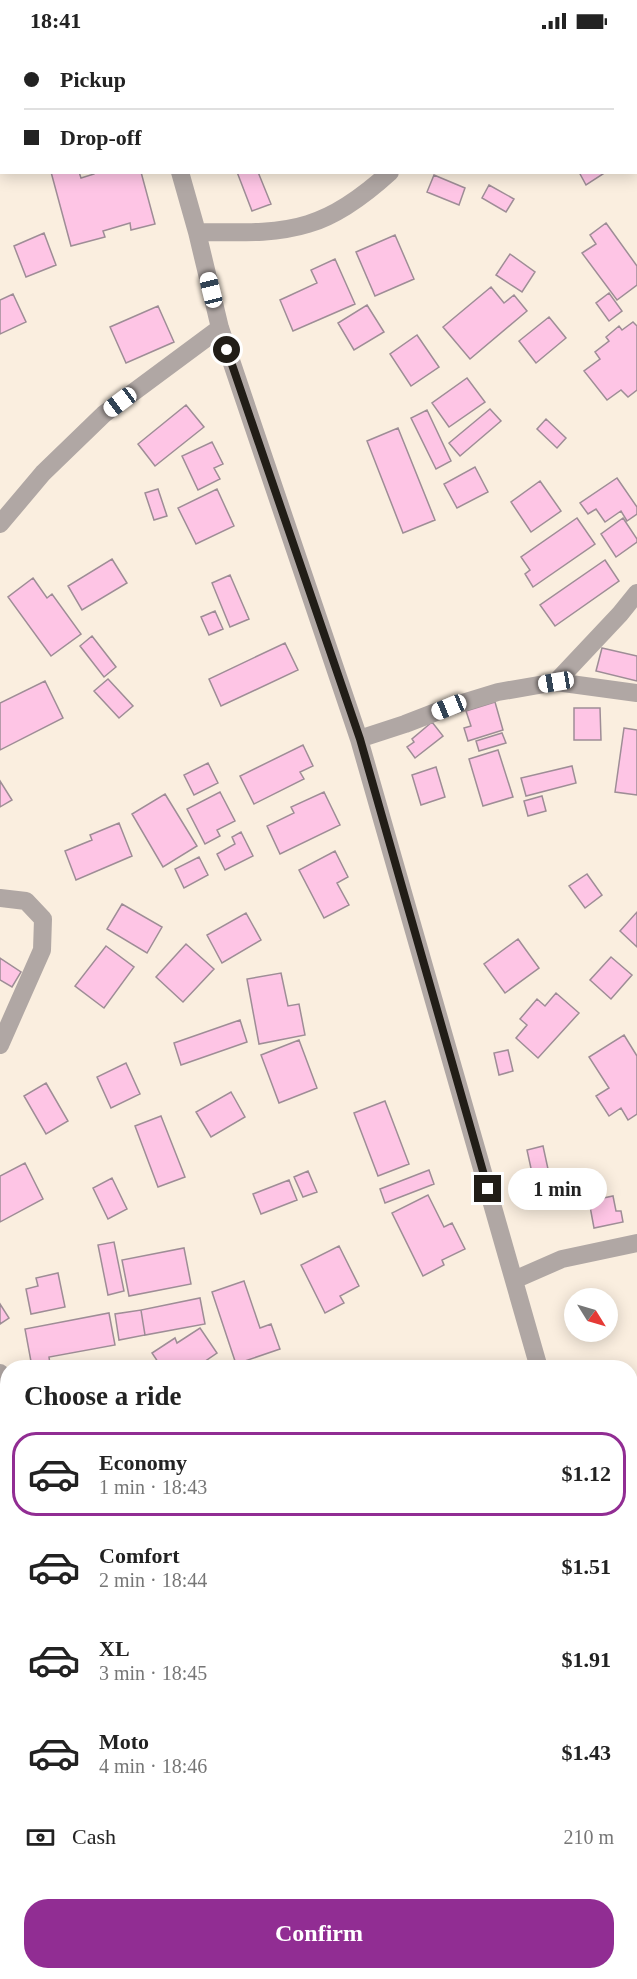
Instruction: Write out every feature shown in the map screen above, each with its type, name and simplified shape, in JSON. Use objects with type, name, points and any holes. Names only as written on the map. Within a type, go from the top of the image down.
[{"type":"street","points":[[181,174],[220,328],[360,739],[537,1360]]},
{"type":"street","points":[[197,232],[277,231],[308,224],[331,215],[355,200],[388,174]]},
{"type":"street","points":[[0,524],[43,474],[104,414],[220,328]]},
{"type":"street","points":[[556,682],[621,614],[637,593]]},
{"type":"street","points":[[360,739],[498,692],[556,682],[637,693]]},
{"type":"street","points":[[0,898],[26,901],[43,919],[42,950],[0,1045]]},
{"type":"street","points":[[514,1280],[562,1259],[637,1243]]},
{"type":"building","points":[[52,174],[80,174],[81,178],[94,174],[142,174],[155,224],[131,230],[130,223],[103,231],[105,237],[71,246]]},
{"type":"building","points":[[238,174],[259,174],[271,204],[252,211]]},
{"type":"building","points":[[580,174],[603,174],[586,185]]},
{"type":"building","points":[[434,175],[465,188],[459,205],[427,192]]},
{"type":"building","points":[[489,185],[514,199],[506,212],[482,198]]},
{"type":"building","points":[[606,223],[637,266],[637,285],[617,300],[582,253],[596,244],[590,235]]},
{"type":"building","points":[[44,233],[56,265],[26,277],[14,246]]},
{"type":"building","points":[[395,235],[414,279],[375,296],[356,252]]},
{"type":"building","points":[[510,254],[535,272],[522,292],[496,275]]},
{"type":"building","points":[[335,259],[355,304],[293,331],[280,300],[317,283],[311,270]]},
{"type":"building","points":[[491,287],[504,303],[514,295],[527,311],[470,359],[443,327]]},
{"type":"building","points":[[609,293],[622,311],[609,321],[596,303]]},
{"type":"building","points":[[13,294],[26,322],[0,334],[0,300]]},
{"type":"building","points":[[367,305],[384,332],[354,350],[338,323]]},
{"type":"building","points":[[158,306],[174,342],[126,363],[110,327]]},
{"type":"building","points":[[549,317],[566,338],[536,363],[519,341]]},
{"type":"building","points":[[633,322],[637,326],[637,390],[628,397],[621,390],[607,400],[584,371],[600,359],[595,352],[609,341],[606,337],[619,326],[622,330]]},
{"type":"building","points":[[417,335],[439,367],[411,386],[390,354]]},
{"type":"building","points":[[467,378],[485,402],[449,427],[432,403]]},
{"type":"building","points":[[186,405],[204,427],[155,466],[138,444]]},
{"type":"building","points":[[490,409],[501,421],[460,456],[449,443]]},
{"type":"building","points":[[427,410],[451,461],[436,469],[411,418]]},
{"type":"building","points":[[546,419],[566,438],[557,448],[537,429]]},
{"type":"building","points":[[398,428],[435,520],[403,533],[367,441]]},
{"type":"building","points":[[212,442],[223,464],[214,468],[220,479],[198,490],[182,456]]},
{"type":"building","points":[[475,467],[488,492],[457,508],[444,484]]},
{"type":"building","points":[[617,478],[637,507],[637,514],[627,521],[621,511],[605,522],[596,509],[588,514],[580,503]]},
{"type":"building","points":[[540,481],[561,511],[531,532],[511,502]]},
{"type":"building","points":[[158,489],[167,516],[154,520],[145,493]]},
{"type":"building","points":[[217,489],[234,526],[196,544],[178,508]]},
{"type":"building","points":[[577,518],[595,544],[533,587],[525,574],[530,570],[521,557]]},
{"type":"building","points":[[623,518],[637,542],[616,557],[601,534]]},
{"type":"building","points":[[112,559],[127,583],[82,610],[68,586]]},
{"type":"building","points":[[605,560],[619,581],[555,626],[540,605]]},
{"type":"building","points":[[230,575],[249,619],[230,627],[212,583]]},
{"type":"building","points":[[33,578],[47,598],[52,594],[81,634],[51,656],[8,597]]},
{"type":"building","points":[[215,611],[223,629],[209,635],[201,617]]},
{"type":"building","points":[[92,636],[116,667],[104,677],[80,646]]},
{"type":"building","points":[[285,643],[298,670],[221,706],[209,679]]},
{"type":"building","points":[[602,648],[637,656],[637,681],[596,671]]},
{"type":"building","points":[[108,679],[133,706],[119,718],[94,691]]},
{"type":"building","points":[[45,681],[63,718],[0,750],[0,703]]},
{"type":"building","points":[[495,702],[503,730],[468,741],[464,728],[471,726],[466,711]]},
{"type":"building","points":[[574,708],[600,708],[601,740],[574,740]]},
{"type":"building","points":[[432,722],[443,736],[415,758],[407,747],[414,742],[412,739]]},
{"type":"building","points":[[624,728],[637,730],[637,795],[615,792]]},
{"type":"building","points":[[502,733],[506,743],[479,751],[476,741]]},
{"type":"building","points":[[303,745],[313,766],[300,772],[304,779],[254,804],[240,776]]},
{"type":"building","points":[[498,750],[513,797],[483,806],[469,759]]},
{"type":"building","points":[[208,763],[218,783],[194,795],[184,775]]},
{"type":"building","points":[[572,766],[576,783],[526,796],[521,778]]},
{"type":"building","points":[[436,767],[445,797],[421,805],[412,775]]},
{"type":"building","points":[[0,781],[12,800],[0,807]]},
{"type":"building","points":[[220,792],[235,821],[217,830],[220,836],[205,844],[187,809]]},
{"type":"building","points":[[324,792],[340,825],[280,854],[267,826],[294,813],[291,807]]},
{"type":"building","points":[[165,794],[197,846],[163,867],[132,814]]},
{"type":"building","points":[[542,796],[546,811],[528,816],[524,801]]},
{"type":"building","points":[[119,823],[132,856],[76,880],[65,851],[92,840],[90,835]]},
{"type":"building","points":[[241,832],[253,856],[225,870],[217,854],[235,844],[232,837]]},
{"type":"building","points":[[335,851],[348,877],[337,883],[349,905],[324,918],[299,870]]},
{"type":"building","points":[[199,857],[208,875],[184,888],[175,869]]},
{"type":"building","points":[[587,874],[602,895],[585,908],[569,886]]},
{"type":"building","points":[[122,904],[162,927],[147,953],[107,929]]},
{"type":"building","points":[[637,912],[637,947],[620,931]]},
{"type":"building","points":[[246,913],[261,940],[222,963],[207,935]]},
{"type":"building","points":[[518,939],[539,968],[505,993],[484,964]]},
{"type":"building","points":[[186,944],[214,969],[183,1002],[156,977]]},
{"type":"building","points":[[106,946],[134,967],[104,1008],[75,986]]},
{"type":"building","points":[[611,957],[632,975],[611,999],[590,980]]},
{"type":"building","points":[[0,958],[21,972],[12,987],[0,980]]},
{"type":"building","points":[[281,973],[288,1006],[299,1004],[305,1035],[259,1044],[247,979]]},
{"type":"building","points":[[556,993],[579,1013],[538,1058],[516,1038],[527,1025],[520,1019],[537,999],[545,1006]]},
{"type":"building","points":[[240,1020],[247,1042],[181,1065],[174,1043]]},
{"type":"building","points":[[624,1035],[637,1056],[637,1114],[628,1120],[621,1108],[609,1116],[596,1096],[609,1088],[589,1057]]},
{"type":"building","points":[[299,1040],[317,1088],[279,1103],[261,1055]]},
{"type":"building","points":[[508,1050],[513,1071],[499,1075],[494,1053]]},
{"type":"building","points":[[126,1063],[140,1094],[111,1108],[97,1077]]},
{"type":"building","points":[[46,1083],[68,1121],[46,1134],[24,1096]]},
{"type":"building","points":[[231,1092],[245,1117],[211,1137],[196,1112]]},
{"type":"building","points":[[385,1101],[409,1164],[378,1176],[354,1113]]},
{"type":"building","points":[[161,1116],[185,1177],[158,1187],[135,1126]]},
{"type":"building","points":[[543,1146],[553,1192],[537,1196],[527,1150]]},
{"type":"building","points":[[25,1163],[43,1199],[0,1222],[0,1176]]},
{"type":"building","points":[[429,1170],[434,1184],[385,1203],[380,1189]]},
{"type":"building","points":[[308,1171],[317,1192],[303,1197],[294,1177]]},
{"type":"building","points":[[112,1178],[127,1209],[108,1219],[93,1188]]},
{"type":"building","points":[[289,1180],[297,1200],[261,1214],[253,1194]]},
{"type":"building","points":[[428,1195],[444,1227],[452,1223],[465,1249],[442,1260],[444,1265],[423,1276],[392,1213]]},
{"type":"building","points":[[613,1196],[616,1211],[621,1211],[623,1222],[594,1228],[589,1201]]},
{"type":"building","points":[[114,1242],[124,1291],[108,1295],[98,1245]]},
{"type":"building","points":[[339,1246],[359,1286],[340,1296],[344,1303],[325,1313],[301,1265]]},
{"type":"building","points":[[184,1248],[191,1284],[129,1296],[122,1260]]},
{"type":"building","points":[[58,1273],[65,1307],[31,1314],[26,1289],[38,1286],[36,1278]]},
{"type":"building","points":[[244,1281],[260,1328],[271,1324],[280,1349],[248,1360],[235,1360],[212,1292]]},
{"type":"building","points":[[200,1298],[205,1324],[145,1335],[141,1310]]},
{"type":"building","points":[[0,1304],[9,1318],[0,1324]]},
{"type":"building","points":[[141,1310],[145,1335],[119,1340],[115,1314]]},
{"type":"building","points":[[109,1313],[115,1345],[49,1357],[49,1360],[31,1360],[25,1329]]},
{"type":"building","points":[[200,1328],[217,1353],[207,1360],[157,1360],[152,1353],[175,1338],[177,1343]]},
{"type":"route","points":[[227,350],[360,739],[488,1189]]}]
